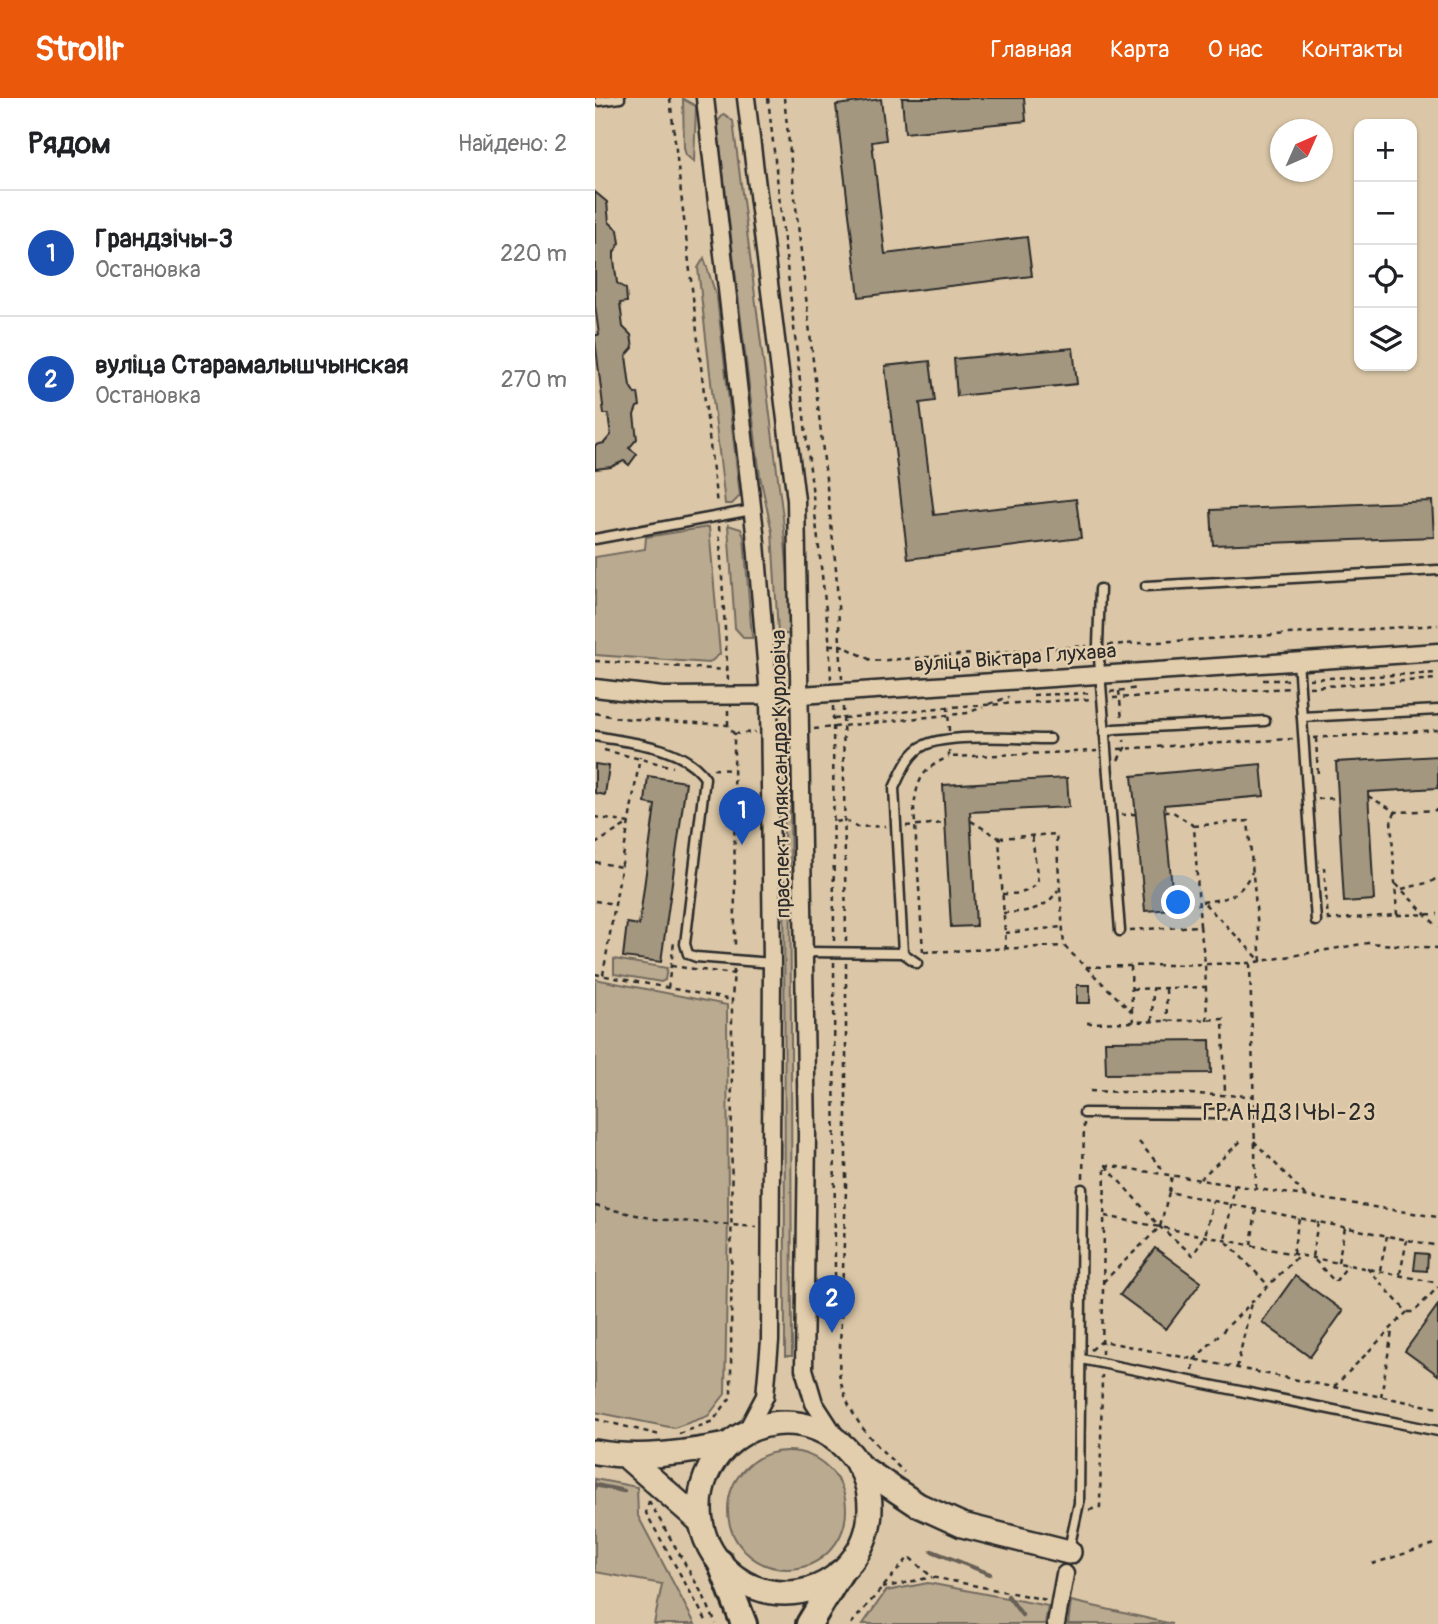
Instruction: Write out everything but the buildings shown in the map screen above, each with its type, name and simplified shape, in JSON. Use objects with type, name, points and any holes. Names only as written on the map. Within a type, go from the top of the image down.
[{"type":"main road","points":[[595,1452],[628,1458],[668,1455],[737,1438],[773,1423],[793,1423],[817,1429],[840,1443],[858,1465],[868,1488],[870,1511],[867,1530],[854,1558],[840,1573],[809,1624]]},
{"type":"main road","points":[[737,1438],[712,1464],[702,1486],[701,1522],[744,1624]]},
{"type":"main road","points":[[628,1458],[701,1522]]},
{"type":"main road","points":[[858,1465],[918,1505],[962,1525],[1067,1563]]},
{"type":"main road","points":[[720,1563],[745,1583],[779,1593],[803,1591],[819,1586],[840,1573]]},
{"type":"street","name":"праспект Аляксандра Курловіча","points":[[705,98],[752,510],[769,695],[772,962],[769,1369],[765,1396],[737,1438]]},
{"type":"street","name":"праспект Аляксандра Курловіча","points":[[746,98],[796,500],[804,952],[804,1369],[814,1403],[840,1443]]},
{"type":"street","name":"вуліца Віктара Глухава","points":[[595,688],[663,696],[801,695],[1100,672],[1438,652]]},
{"type":"street","points":[[1056,1624],[1067,1563]]},
{"type":"lane","points":[[599,101],[620,98]]},
{"type":"lane","points":[[595,539],[752,510]]},
{"type":"lane","points":[[1146,586],[1438,570]]},
{"type":"lane","points":[[1100,589],[1097,645],[1120,931]]},
{"type":"lane","points":[[1298,660],[1316,920]]},
{"type":"lane","points":[[1302,717],[1438,710]]},
{"type":"lane","points":[[1104,733],[1114,729],[1265,721]]},
{"type":"lane","points":[[595,736],[681,756],[695,763],[705,778],[685,944],[688,954],[735,961],[772,962]]},
{"type":"lane","points":[[903,953],[894,788],[903,766],[924,745],[950,740],[1050,739]]},
{"type":"lane","points":[[804,952],[903,953],[917,963]]},
{"type":"lane","points":[[1084,1113],[1227,1114]]},
{"type":"lane","points":[[1067,1563],[1079,1503],[1082,1189]]},
{"type":"lane","points":[[1081,1359],[1438,1431]]},
{"type":"path","points":[[670,98],[718,516],[729,683]]},
{"type":"path","points":[[768,98],[829,645],[841,645],[873,661],[1438,625]]},
{"type":"path","points":[[784,98],[835,555],[841,645]]},
{"type":"path","points":[[595,661],[727,670]]},
{"type":"path","points":[[988,705],[1438,673]]},
{"type":"path","points":[[1261,680],[1299,684],[1438,679]]},
{"type":"path","points":[[1024,695],[1102,696],[1142,688]]},
{"type":"path","points":[[842,1296],[835,1278],[833,728],[844,728],[856,723],[967,713],[1011,696]]},
{"type":"path","points":[[595,1419],[670,1437],[713,1420],[731,1397],[732,1000],[735,961],[734,734],[728,725],[728,705]]},
{"type":"path","points":[[834,719],[948,707]]},
{"type":"path","points":[[595,713],[619,718],[728,725]]},
{"type":"path","points":[[844,728],[846,1190],[839,1373],[843,1399],[867,1435],[907,1475]]},
{"type":"path","points":[[1125,748],[1438,730]]},
{"type":"path","points":[[595,748],[684,770]]},
{"type":"path","points":[[1077,752],[1105,750]]},
{"type":"path","points":[[603,975],[640,757]]},
{"type":"path","points":[[949,757],[931,764],[921,774],[914,808],[923,952],[1064,946]]},
{"type":"path","points":[[1368,796],[1396,812],[1438,810]]},
{"type":"path","points":[[1307,800],[1338,798]]},
{"type":"path","points":[[1164,812],[1173,812],[1194,826],[1248,821],[1261,961]]},
{"type":"path","points":[[1396,812],[1391,819],[1397,915]]},
{"type":"path","points":[[595,817],[629,823]]},
{"type":"path","points":[[835,822],[845,820],[856,827],[945,823]]},
{"type":"path","points":[[971,821],[999,838],[1056,834],[1064,946],[1132,1012]]},
{"type":"path","points":[[595,844],[629,823]]},
{"type":"path","points":[[1194,826],[1207,1020]]},
{"type":"path","points":[[1002,894],[1020,894],[1031,889],[1038,881],[1031,835]]},
{"type":"path","points":[[999,838],[1006,949]]},
{"type":"path","points":[[595,850],[595,860],[621,867]]},
{"type":"path","points":[[1201,902],[1227,899],[1242,891],[1252,873]]},
{"type":"path","points":[[1401,889],[1431,882],[1438,877]]},
{"type":"path","points":[[1395,883],[1438,927]]},
{"type":"path","points":[[1003,914],[1037,909],[1048,902],[1059,887]]},
{"type":"path","points":[[595,901],[615,904]]},
{"type":"path","points":[[1201,902],[1261,961]]},
{"type":"path","points":[[1316,920],[1438,914]]},
{"type":"path","points":[[1120,931],[1200,926]]},
{"type":"path","points":[[1005,933],[1062,927]]},
{"type":"path","points":[[668,988],[674,940]]},
{"type":"path","points":[[1086,967],[1249,963],[1368,943],[1438,948]]},
{"type":"path","points":[[1249,963],[1256,1188]]},
{"type":"path","points":[[671,966],[734,974]]},
{"type":"path","points":[[1131,966],[1133,1022]]},
{"type":"path","points":[[595,974],[732,1000]]},
{"type":"path","points":[[1132,989],[1206,987]]},
{"type":"path","points":[[1152,1021],[1153,988]]},
{"type":"path","points":[[1166,988],[1167,1021]]},
{"type":"path","points":[[1087,1023],[1223,1019],[1225,1095]]},
{"type":"path","points":[[1090,1091],[1253,1096]]},
{"type":"path","points":[[1082,1189],[1084,1113]]},
{"type":"path","points":[[1201,1179],[1241,1141]]},
{"type":"path","points":[[1254,1141],[1305,1195]]},
{"type":"path","points":[[1139,1142],[1165,1173]]},
{"type":"path","points":[[1105,1165],[1438,1217]]},
{"type":"path","points":[[1100,1507],[1105,1165]]},
{"type":"path","points":[[1105,1165],[1160,1227],[1193,1255],[1205,1236],[1213,1201]]},
{"type":"path","points":[[1103,1282],[1160,1227],[1173,1174]]},
{"type":"path","points":[[1225,1240],[1235,1184]]},
{"type":"path","points":[[1169,1192],[1438,1246]]},
{"type":"path","points":[[595,1206],[655,1219],[771,1228]]},
{"type":"path","points":[[1251,1245],[1256,1210]]},
{"type":"path","points":[[1104,1216],[1338,1262],[1438,1285],[1414,1312],[1407,1312],[1334,1387]]},
{"type":"path","points":[[1293,1254],[1299,1218]]},
{"type":"path","points":[[1312,1257],[1318,1222]]},
{"type":"path","points":[[1338,1262],[1345,1228]]},
{"type":"path","points":[[1380,1271],[1387,1236]]},
{"type":"path","points":[[1225,1240],[1268,1286]]},
{"type":"path","points":[[1400,1275],[1407,1240]]},
{"type":"path","points":[[1192,1382],[1194,1360],[1299,1255]]},
{"type":"path","points":[[1312,1257],[1335,1282],[1348,1265]]},
{"type":"path","points":[[1367,1268],[1407,1312]]},
{"type":"path","points":[[1237,1368],[1252,1300]]},
{"type":"path","points":[[1381,1397],[1392,1328]]},
{"type":"path","points":[[1102,1341],[1438,1408]]},
{"type":"path","points":[[708,1624],[646,1513],[649,1501],[704,1597],[716,1624]]},
{"type":"path","points":[[1372,1564],[1438,1543]]},
{"type":"path","points":[[851,1624],[909,1556],[932,1577]]},
{"type":"path","points":[[882,1588],[932,1577],[1060,1602]]},
{"type":"shaded area","points":[[683,99],[696,106],[694,162],[686,155],[684,148]]},
{"type":"shaded area","points":[[724,114],[733,121],[783,518],[793,635],[778,633],[772,532],[760,476],[717,122]]},
{"type":"shaded area","points":[[704,258],[717,298],[740,496],[732,504],[725,504],[698,268]]},
{"type":"shaded area","points":[[728,525],[741,529],[744,537],[752,638],[744,638],[735,628]]},
{"type":"shaded area","points":[[709,527],[720,654],[709,663],[595,655],[595,557],[645,549],[646,537]]},
{"type":"shaded area","points":[[784,737],[790,737],[792,1356],[785,1356]]},
{"type":"shaded area","points":[[614,959],[667,968],[665,980],[661,982],[614,974]]},
{"type":"shaded area","points":[[595,979],[727,1005],[725,1394],[708,1416],[674,1428],[595,1412]]},
{"type":"shaded area","points":[[787,1451],[810,1455],[829,1468],[842,1487],[846,1510],[842,1533],[829,1552],[810,1565],[787,1569],[764,1565],[745,1552],[732,1533],[728,1510],[732,1487],[745,1468],[764,1455]]},
{"type":"shaded area","points":[[595,1479],[637,1487],[638,1516],[695,1624],[654,1624],[662,1584],[595,1572]]},
{"type":"shaded area","points":[[928,1583],[1048,1606],[1045,1624],[863,1624],[886,1591]]},
{"type":"shaded area","points":[[1071,1601],[1172,1624],[1068,1624]]},
{"type":"waterway","points":[[595,1485],[624,1491]]},
{"type":"waterway","points":[[932,1551],[990,1574]]},
{"type":"waterway","points":[[1008,1596],[1022,1615]]},
{"type":"place","name":"Грандзічы-3","points":[[742,845]]},
{"type":"place","name":"вуліца Старамалышчынская","points":[[832,1333]]},
{"type":"district","name":"ГРАНДЗІЧЫ-23","points":[[1290,1112]]}]
